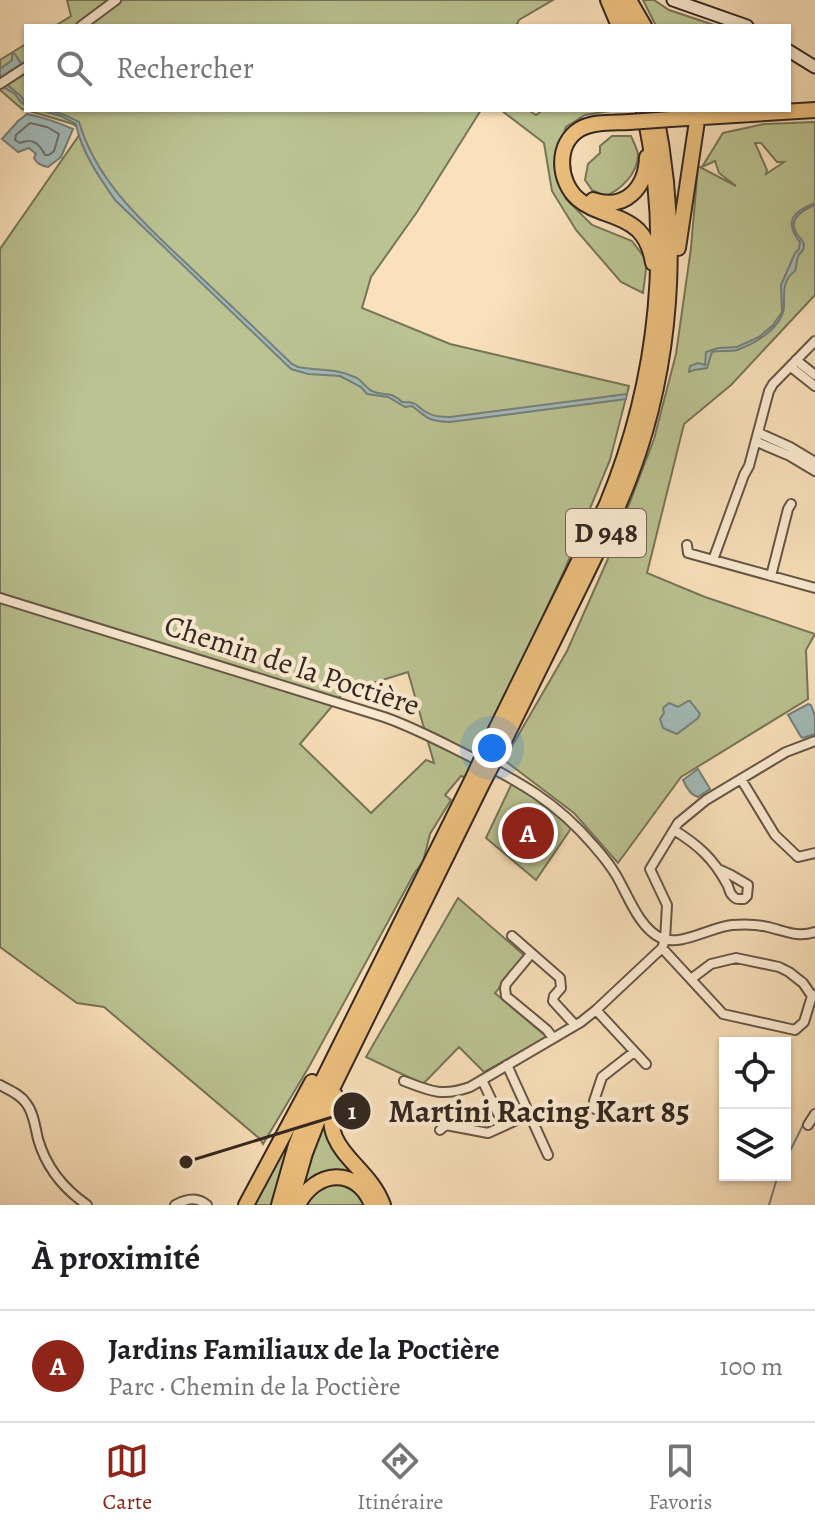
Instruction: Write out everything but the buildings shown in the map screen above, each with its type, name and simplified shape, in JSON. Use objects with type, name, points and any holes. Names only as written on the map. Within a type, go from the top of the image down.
[{"type":"highway","points":[[608,0],[618,24]]},
{"type":"highway","points":[[620,0],[630,24]]},
{"type":"highway","points":[[629,0],[643,24]]},
{"type":"highway","points":[[791,111],[815,110]]},
{"type":"highway","points":[[601,124],[582,134],[573,146],[569,155],[570,174],[575,185],[587,197],[603,203],[615,203],[633,193],[645,174],[648,112]]},
{"type":"highway","name":"D 948","points":[[290,1205],[314,1129],[347,1055],[479,778],[597,551],[627,485],[642,440],[664,339],[670,245],[662,148],[648,112]]},
{"type":"highway","name":"D 948","points":[[490,756],[616,482],[641,403],[655,319],[659,258],[659,220],[648,112]]},
{"type":"highway","points":[[655,319],[652,258],[645,239],[625,221],[582,202],[570,190],[562,162],[568,143],[580,129],[601,124],[671,119],[695,114],[755,112]]},
{"type":"highway","points":[[669,291],[677,262],[695,114]]},
{"type":"highway","name":"D 948","points":[[279,1205],[304,1122],[322,1082],[479,778]]},
{"type":"highway","points":[[246,1205],[339,1031],[371,982]]},
{"type":"highway","points":[[347,1055],[331,1112],[333,1134],[347,1156],[372,1183],[383,1205]]},
{"type":"highway","points":[[298,1205],[316,1182],[337,1177],[357,1185],[372,1205]]},
{"type":"street","points":[[84,24],[116,0]]},
{"type":"street","points":[[673,0],[741,24]]},
{"type":"street","points":[[791,52],[815,67]]},
{"type":"street","points":[[3,82],[24,68]]},
{"type":"street","points":[[713,560],[758,438],[769,391],[815,341]]},
{"type":"street","points":[[793,364],[815,375]]},
{"type":"street","points":[[793,364],[815,386]]},
{"type":"street","points":[[758,438],[790,447],[815,462]]},
{"type":"street","points":[[758,438],[815,471]]},
{"type":"street","points":[[771,576],[791,504]]},
{"type":"street","points":[[687,545],[688,553],[815,588]]},
{"type":"street","name":"Chemin de la Poctière","points":[[0,598],[403,723],[527,786],[556,807],[609,864],[645,925],[723,1014],[795,1030],[804,1022],[814,996]]},
{"type":"street","points":[[664,944],[667,905],[650,869],[681,820],[706,800],[786,752],[814,744]]},
{"type":"street","points":[[741,779],[775,835],[798,857],[815,853]]},
{"type":"street","points":[[674,830],[696,844],[718,869]]},
{"type":"street","points":[[404,1081],[436,1092],[453,1093],[470,1087],[596,1010],[664,944],[719,927],[743,924],[800,935],[815,932]]},
{"type":"street","points":[[512,936],[560,978],[561,988],[553,1001],[575,1025]]},
{"type":"street","points":[[531,954],[506,984],[506,996],[553,1038]]},
{"type":"street","points":[[691,979],[711,964],[736,958],[779,967],[803,983],[814,996]]},
{"type":"street","points":[[596,1010],[646,1064]]},
{"type":"street","points":[[595,1109],[594,1101],[602,1077],[634,1052]]},
{"type":"street","points":[[507,1065],[548,1155]]},
{"type":"street","points":[[482,1080],[503,1124]]},
{"type":"street","points":[[0,1085],[27,1104],[39,1144],[56,1177],[87,1205]]},
{"type":"street","points":[[440,1130],[446,1125],[488,1133],[530,1114]]},
{"type":"street","points":[[808,1125],[815,1114]]},
{"type":"street","points":[[175,1205],[198,1199],[207,1205]]},
{"type":"green space","points":[[67,0],[553,0],[517,24],[58,24],[71,16]]},
{"type":"green space","points":[[643,0],[654,0],[669,10],[711,24],[655,24]]},
{"type":"green space","points":[[24,45],[24,110],[0,90],[0,60]]},
{"type":"green space","points":[[33,112],[480,112],[417,212],[371,277],[362,308],[450,344],[629,386],[610,460],[565,569],[467,778],[461,776],[445,795],[451,800],[430,834],[423,862],[263,1144],[104,1007],[77,1003],[0,947],[0,249],[82,131],[73,124]],"holes":[[[408,672],[434,763],[426,760],[371,813],[300,744],[344,692]]]},
{"type":"green space","points":[[504,112],[531,112],[536,115],[540,112],[604,112],[585,115],[566,127],[554,165],[566,199],[592,225],[632,241],[647,261],[643,293],[621,282],[576,230],[552,191],[544,143]]},
{"type":"green space","points":[[815,122],[815,295],[731,385],[684,424],[647,573],[705,597],[815,634],[806,650],[808,699],[681,777],[618,863],[574,813],[504,760],[567,651],[611,552],[654,439],[676,354],[691,248],[698,166],[736,186],[719,173],[715,161],[702,167],[723,133],[764,124]],"holes":[[[755,143],[761,143],[777,162],[784,162],[766,174]]]},
{"type":"green space","points":[[612,136],[631,136],[638,155],[635,168],[627,180],[605,196],[592,190],[585,180],[588,164],[600,153],[600,146]]},
{"type":"green space","points":[[513,781],[572,827],[536,880],[486,838]]},
{"type":"green space","points":[[458,898],[525,956],[495,993],[547,1037],[484,1072],[459,1047],[423,1084],[366,1057]]},
{"type":"green space","points":[[328,1110],[367,1184],[340,1175],[299,1196]]},
{"type":"green space","points":[[296,1121],[271,1205],[251,1205]]},
{"type":"green space","points":[[340,1183],[356,1191],[366,1205],[303,1205],[318,1189]]},
{"type":"water","points":[[12,54],[15,54],[22,65],[2,78],[24,104],[15,94],[0,85],[0,69],[12,60]]},
{"type":"water","points":[[47,112],[60,113],[79,122],[98,164],[124,201],[292,364],[350,375],[376,393],[394,396],[442,417],[627,394],[626,399],[442,422],[388,397],[367,394],[361,387],[340,376],[308,374],[291,369],[115,200],[86,154],[76,124]]},
{"type":"water","points":[[27,114],[73,129],[61,157],[48,167],[37,162],[34,158],[36,154],[29,148],[18,152],[2,139]]},
{"type":"water","points":[[815,203],[795,220],[794,229],[804,248],[795,271],[786,282],[783,312],[780,320],[768,333],[752,343],[737,350],[712,352],[707,368],[689,372],[690,366],[698,363],[705,365],[706,352],[737,347],[759,337],[773,325],[782,312],[781,285],[799,249],[800,242],[792,228],[793,218],[801,210]]},
{"type":"water","points":[[688,701],[700,714],[698,718],[677,734],[663,728],[660,719],[663,708],[669,703],[678,707]]},
{"type":"water","points":[[808,704],[815,716],[815,734],[803,738],[788,715]]},
{"type":"water","points":[[698,769],[710,789],[698,797],[691,793],[683,780]]},
{"type":"waterway","points":[[791,1149],[806,1119],[815,1109]]},
{"type":"waterway","points":[[769,1205],[776,1181]]},
{"type":"place","name":"Jardins Familiaux de la Poctière","points":[[528,833]]},
{"type":"place","name":"Martini Racing Kart 85","points":[[186,1162]]}]
